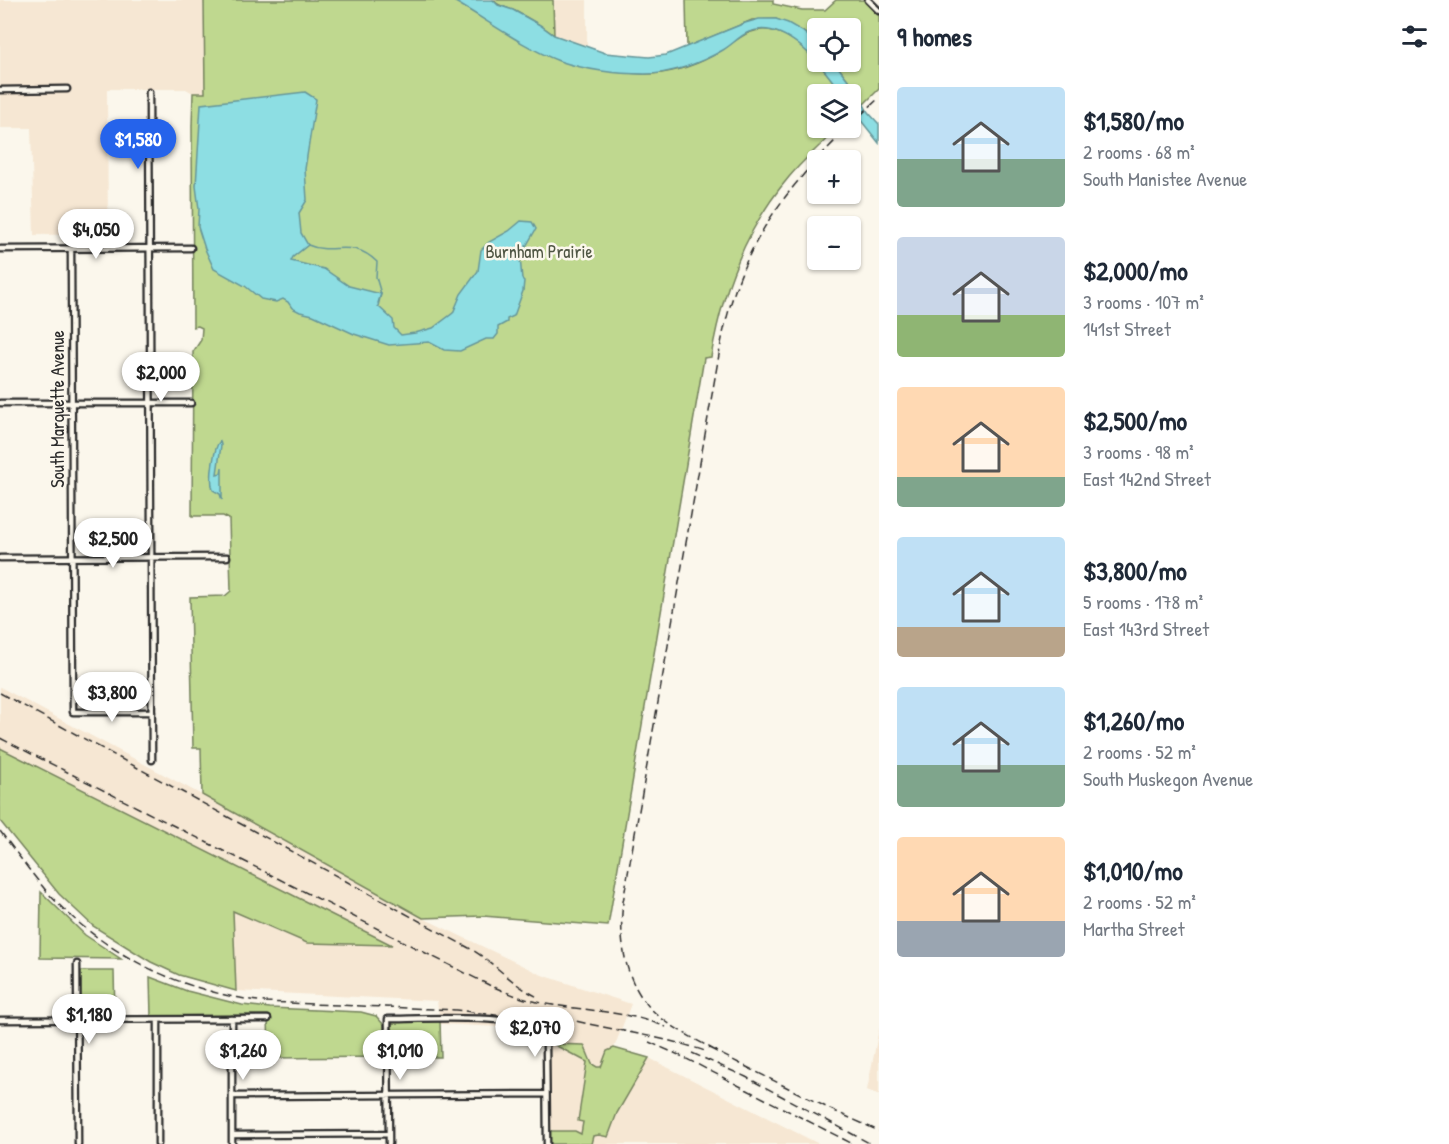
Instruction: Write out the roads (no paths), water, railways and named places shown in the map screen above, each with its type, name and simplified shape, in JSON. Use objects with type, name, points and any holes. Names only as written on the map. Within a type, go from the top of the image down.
[{"type":"street","points":[[868,0],[879,11]]},
{"type":"street","points":[[0,90],[67,89]]},
{"type":"street","points":[[149,92],[152,760]]},
{"type":"street","points":[[0,249],[191,248]]},
{"type":"street","name":"South Marquette Avenue","points":[[71,249],[73,712],[152,712]]},
{"type":"street","points":[[0,403],[191,403]]},
{"type":"street","points":[[0,558],[226,557]]},
{"type":"street","points":[[77,964],[78,1144]]},
{"type":"street","points":[[232,1019],[232,1144]]},
{"type":"street","points":[[0,1020],[268,1019]]},
{"type":"street","points":[[389,1144],[388,1019],[501,1021],[525,1024],[541,1033],[546,1044],[547,1144]]},
{"type":"street","points":[[158,1020],[158,1144]]},
{"type":"street","points":[[232,1096],[546,1094]]},
{"type":"street","points":[[232,1135],[389,1134]]},
{"type":"water","points":[[452,0],[493,0],[498,5],[513,10],[554,35],[605,53],[649,57],[666,55],[759,19],[776,19],[802,31],[807,35],[807,52],[777,32],[763,30],[749,32],[726,48],[696,63],[675,70],[645,74],[613,72],[569,64],[545,55]]},
{"type":"water","points":[[826,72],[842,72],[851,84],[835,84]]},
{"type":"water","points":[[305,92],[316,99],[305,169],[307,200],[299,213],[301,233],[308,245],[291,261],[324,269],[349,286],[381,294],[378,306],[393,320],[394,328],[401,335],[415,333],[433,328],[453,313],[461,294],[478,271],[481,250],[489,242],[521,221],[532,222],[536,229],[520,257],[524,281],[523,291],[514,316],[498,327],[498,334],[494,339],[486,339],[460,351],[444,350],[429,342],[389,345],[354,334],[313,315],[300,312],[283,299],[276,302],[261,299],[245,286],[214,269],[198,227],[199,209],[196,186],[201,104]]},
{"type":"water","points":[[861,99],[868,112],[879,124],[879,143],[861,120]]},
{"type":"water","points":[[220,441],[217,474],[221,473],[222,467],[222,500],[220,494],[213,490],[212,485],[214,456]]},
{"type":"waterway","points":[[308,245],[326,249],[359,250],[377,262],[376,277],[381,294],[378,303]]},
{"type":"railway","points":[[861,115],[879,98]]},
{"type":"railway","points":[[716,1051],[664,1020],[641,996],[627,967],[622,935],[623,902],[728,314],[738,283],[764,227],[801,177],[838,138]]},
{"type":"railway","points":[[0,693],[469,948],[538,997]]},
{"type":"railway","points":[[0,738],[489,985],[537,1002],[635,1017],[666,1027]]},
{"type":"railway","points":[[0,831],[48,893],[70,915],[120,953],[175,980],[205,990],[265,1002],[456,1010],[551,1022]]},
{"type":"railway","points":[[525,1006],[569,1020],[683,1044],[705,1051]]},
{"type":"railway","points":[[649,1042],[853,1144]]},
{"type":"railway","points":[[709,1048],[879,1131]]},
{"type":"railway","points":[[692,1053],[746,1077],[871,1144]]},
{"type":"park label","name":"Burnham Prairie","points":[[539,252]]}]
